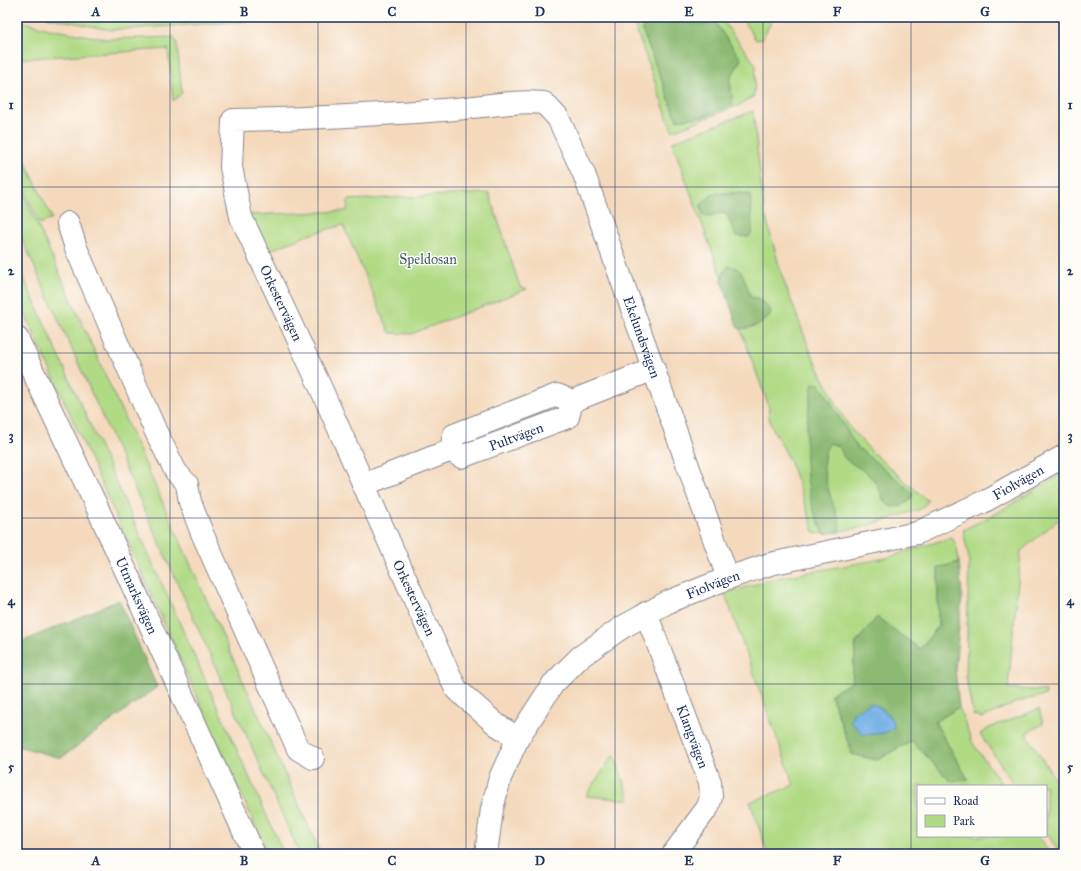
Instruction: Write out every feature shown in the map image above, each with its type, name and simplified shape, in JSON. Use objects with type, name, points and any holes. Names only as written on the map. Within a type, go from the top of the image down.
[{"type":"street","name":"Orkestervägen","points":[[518,738],[497,724],[456,689],[241,216],[232,167],[233,120],[349,117],[448,110],[527,101],[544,103]]},
{"type":"street","name":"Ekelundsvägen","points":[[544,103],[558,118],[584,174],[728,578]]},
{"type":"street","points":[[68,224],[79,255],[156,432],[176,472],[186,484],[190,502],[202,533],[298,749],[313,758]]},
{"type":"street","name":"Utmarksvägen","points":[[17,338],[96,504],[254,854]]},
{"type":"street","name":"Pultvägen","points":[[363,485],[451,450],[454,435],[557,395],[572,402],[654,369]]},
{"type":"street","name":"Fiolvägen","points":[[486,854],[492,809],[500,778],[518,738],[553,684],[580,657],[646,613],[728,578],[770,564],[917,533],[983,502],[1064,456]]},
{"type":"street","name":"Klangvägen","points":[[646,613],[710,782],[711,797],[708,807],[674,854]]},
{"type":"green space","points":[[46,17],[315,17],[110,30]]},
{"type":"green space","points":[[632,17],[720,17],[756,65],[754,96],[738,106],[672,131]]},
{"type":"green space","points":[[647,17],[708,17],[714,21],[741,59],[730,80],[733,105],[702,117],[677,120],[642,30]]},
{"type":"green space","points":[[741,17],[774,17],[762,39],[756,40]]},
{"type":"green space","points":[[17,20],[49,29],[107,39],[174,37],[177,43],[182,93],[173,101],[168,49],[17,59]]},
{"type":"green space","points":[[753,111],[764,210],[782,276],[811,353],[850,428],[873,453],[928,501],[921,509],[860,528],[815,534],[793,470],[771,424],[769,418],[769,407],[672,142]]},
{"type":"green space","points":[[17,144],[52,218],[40,224],[17,175]]},
{"type":"green space","points":[[17,179],[321,854],[300,854],[17,228]]},
{"type":"green space","name":"Speldosan","points":[[489,193],[520,287],[527,289],[411,334],[390,333],[343,225],[308,235],[266,252],[249,215],[347,211],[348,200]]},
{"type":"green space","points":[[717,193],[742,193],[751,195],[752,232],[749,237],[736,236],[727,215],[722,213],[704,217],[700,206],[710,196]]},
{"type":"green space","points":[[17,263],[284,854],[268,854],[17,296]]},
{"type":"green space","points":[[728,266],[738,269],[744,277],[751,297],[758,298],[771,310],[770,316],[760,324],[747,328],[738,328],[722,281],[724,272]]},
{"type":"green space","points":[[813,383],[820,384],[857,447],[902,483],[913,494],[907,503],[892,507],[884,501],[877,484],[867,473],[845,459],[838,446],[830,443],[826,450],[824,471],[826,482],[840,523],[839,532],[825,534],[817,518],[807,481],[807,420]]},
{"type":"green space","points":[[1063,473],[1064,515],[1021,551],[1008,688],[1046,691],[1046,695],[1017,702],[982,718],[973,715],[966,678],[969,559],[963,530],[995,514]]},
{"type":"green space","points":[[952,537],[957,548],[959,562],[938,568],[938,627],[920,649],[877,618],[856,643],[852,682],[831,695],[852,754],[876,760],[912,741],[951,782],[967,779],[935,722],[959,707],[972,742],[1002,785],[917,785],[917,837],[1039,837],[1050,854],[768,854],[750,802],[794,785],[725,594],[772,579],[886,558]]},
{"type":"green space","points":[[959,562],[962,596],[955,669],[959,707],[935,722],[968,779],[951,782],[912,741],[876,760],[852,754],[831,694],[852,682],[856,643],[877,617],[920,649],[938,627],[938,568]]},
{"type":"green space","points":[[119,600],[157,687],[61,758],[17,746],[17,644]]},
{"type":"green space","points":[[1039,709],[1043,724],[1026,733],[1064,794],[1064,854],[1060,854],[1047,834],[1047,785],[1014,785],[980,734],[989,728]]},
{"type":"green space","points":[[614,754],[630,800],[586,796]]},
{"type":"water","points":[[871,703],[886,712],[893,723],[894,728],[885,733],[863,735],[850,721],[855,711]]}]
